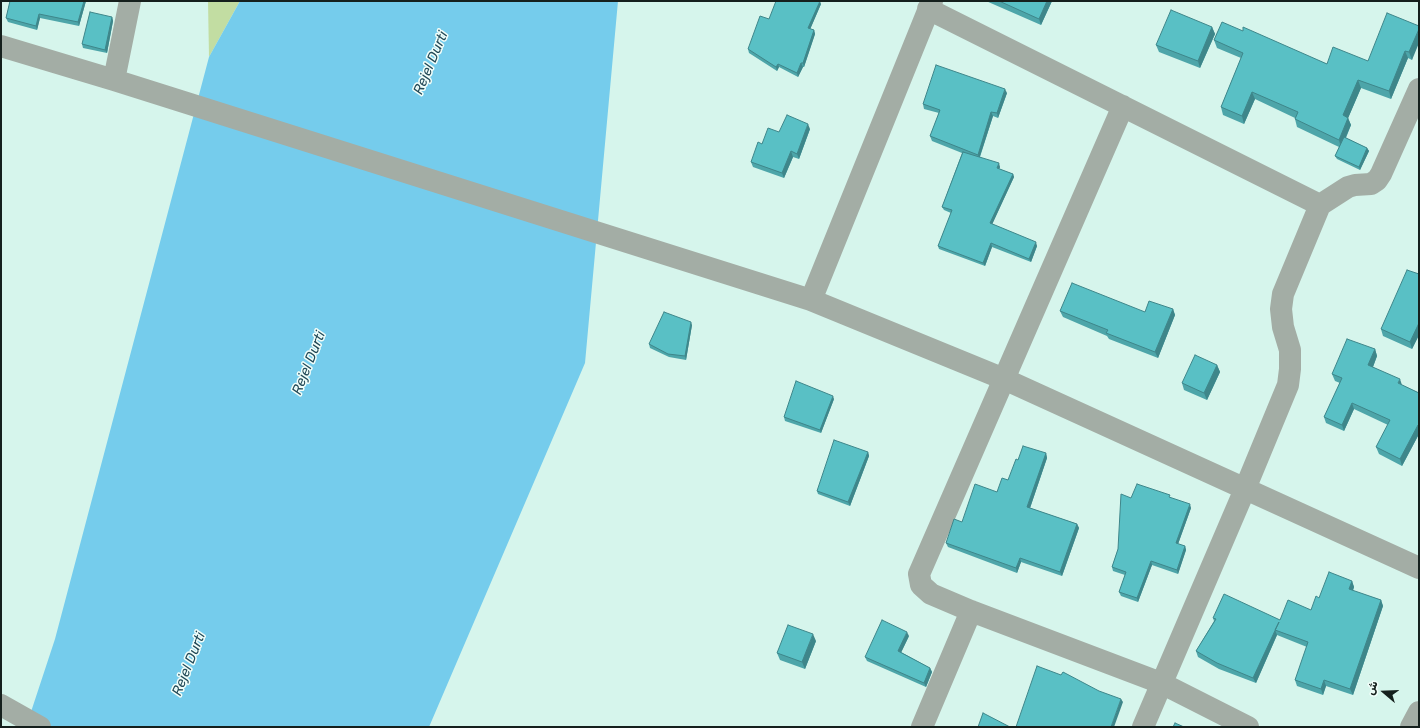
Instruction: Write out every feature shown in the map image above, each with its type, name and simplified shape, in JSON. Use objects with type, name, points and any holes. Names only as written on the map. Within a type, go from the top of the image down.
[{"type":"street","points":[[114,80],[130,1]]},
{"type":"street","points":[[811,300],[930,5],[1123,106],[1320,204]]},
{"type":"street","points":[[1,46],[114,80],[811,300],[1004,379],[1419,568]]},
{"type":"street","points":[[1143,727],[1288,385],[1290,350],[1281,309],[1283,294],[1320,204],[1348,187],[1371,184],[1377,180],[1419,89]]},
{"type":"street","points":[[1123,106],[919,574],[921,585],[931,594],[971,611],[1161,683],[1248,727]]},
{"type":"street","points":[[922,727],[971,611]]},
{"type":"street","points":[[1,705],[40,727]]},
{"type":"street","points":[[1411,727],[1419,712]]},
{"type":"green space","points":[[208,1],[240,1],[209,57]]},
{"type":"water","name":"Rejel Durti","points":[[240,1],[618,1],[585,363],[429,727],[26,727],[55,639],[209,57]]},
{"type":"building","points":[[10,1],[84,1],[78,22],[39,14],[36,26],[6,18]]},
{"type":"building","points":[[776,1],[820,1],[808,28],[814,30],[803,63],[801,63],[797,73],[778,64],[776,67],[748,49],[760,16],[769,19]]},
{"type":"building","points":[[999,1],[1047,1],[1039,19]]},
{"type":"building","points":[[1171,10],[1212,27],[1198,61],[1156,45]]},
{"type":"building","points":[[90,12],[112,17],[105,50],[82,44]]},
{"type":"building","points":[[1387,13],[1419,26],[1419,29],[1409,52],[1405,51],[1389,91],[1358,80],[1343,115],[1348,118],[1339,140],[1295,119],[1298,112],[1252,92],[1242,116],[1221,107],[1243,53],[1214,40],[1222,22],[1243,31],[1243,27],[1327,64],[1333,47],[1368,61]]},
{"type":"building","points":[[936,65],[1005,89],[997,113],[991,112],[978,155],[930,136],[940,110],[923,104]]},
{"type":"building","points":[[787,115],[808,124],[797,154],[791,151],[782,173],[751,162],[758,142],[762,144],[768,128],[779,132]]},
{"type":"building","points":[[1344,137],[1367,148],[1359,167],[1335,156]]},
{"type":"building","points":[[963,152],[999,163],[997,168],[1013,174],[990,223],[1036,242],[1029,259],[991,243],[983,263],[938,246],[952,210],[942,207]]},
{"type":"building","points":[[1407,270],[1419,274],[1419,323],[1410,342],[1381,329]]},
{"type":"building","points":[[1072,283],[1145,312],[1149,301],[1173,309],[1155,352],[1106,333],[1108,330],[1060,311]]},
{"type":"building","points":[[664,312],[691,322],[685,356],[668,354],[649,344]]},
{"type":"building","points":[[1347,339],[1375,349],[1368,365],[1400,379],[1398,383],[1419,393],[1419,426],[1418,425],[1400,459],[1376,447],[1390,420],[1352,403],[1342,425],[1324,417],[1342,378],[1332,374]]},
{"type":"building","points":[[1195,355],[1217,365],[1204,393],[1182,383]]},
{"type":"building","points":[[796,381],[833,396],[820,430],[784,417]]},
{"type":"building","points":[[834,440],[868,452],[848,502],[817,491]]},
{"type":"building","points":[[1023,446],[1046,453],[1027,507],[1077,524],[1060,572],[1020,558],[1016,568],[946,543],[954,519],[962,522],[975,484],[997,492],[1002,478],[1008,480]]},
{"type":"building","points":[[1137,484],[1170,495],[1169,497],[1190,504],[1176,543],[1185,546],[1177,570],[1151,561],[1137,598],[1119,592],[1126,572],[1112,567],[1118,549],[1121,494],[1131,498]]},
{"type":"building","points":[[1329,572],[1352,581],[1349,589],[1381,600],[1350,689],[1324,680],[1321,689],[1295,680],[1308,642],[1275,630],[1253,678],[1217,663],[1196,651],[1216,619],[1213,618],[1224,594],[1280,620],[1288,600],[1311,610],[1316,596],[1319,598]]},
{"type":"building","points":[[882,620],[907,632],[898,651],[930,668],[924,683],[865,657]]},
{"type":"building","points":[[788,625],[813,634],[802,662],[777,653]]},
{"type":"building","points":[[1037,666],[1061,675],[1063,672],[1099,691],[1121,699],[1111,727],[1016,727]]},
{"type":"building","points":[[983,713],[1010,727],[978,727]]},
{"type":"building","points":[[1175,723],[1184,727],[1173,727]]}]
